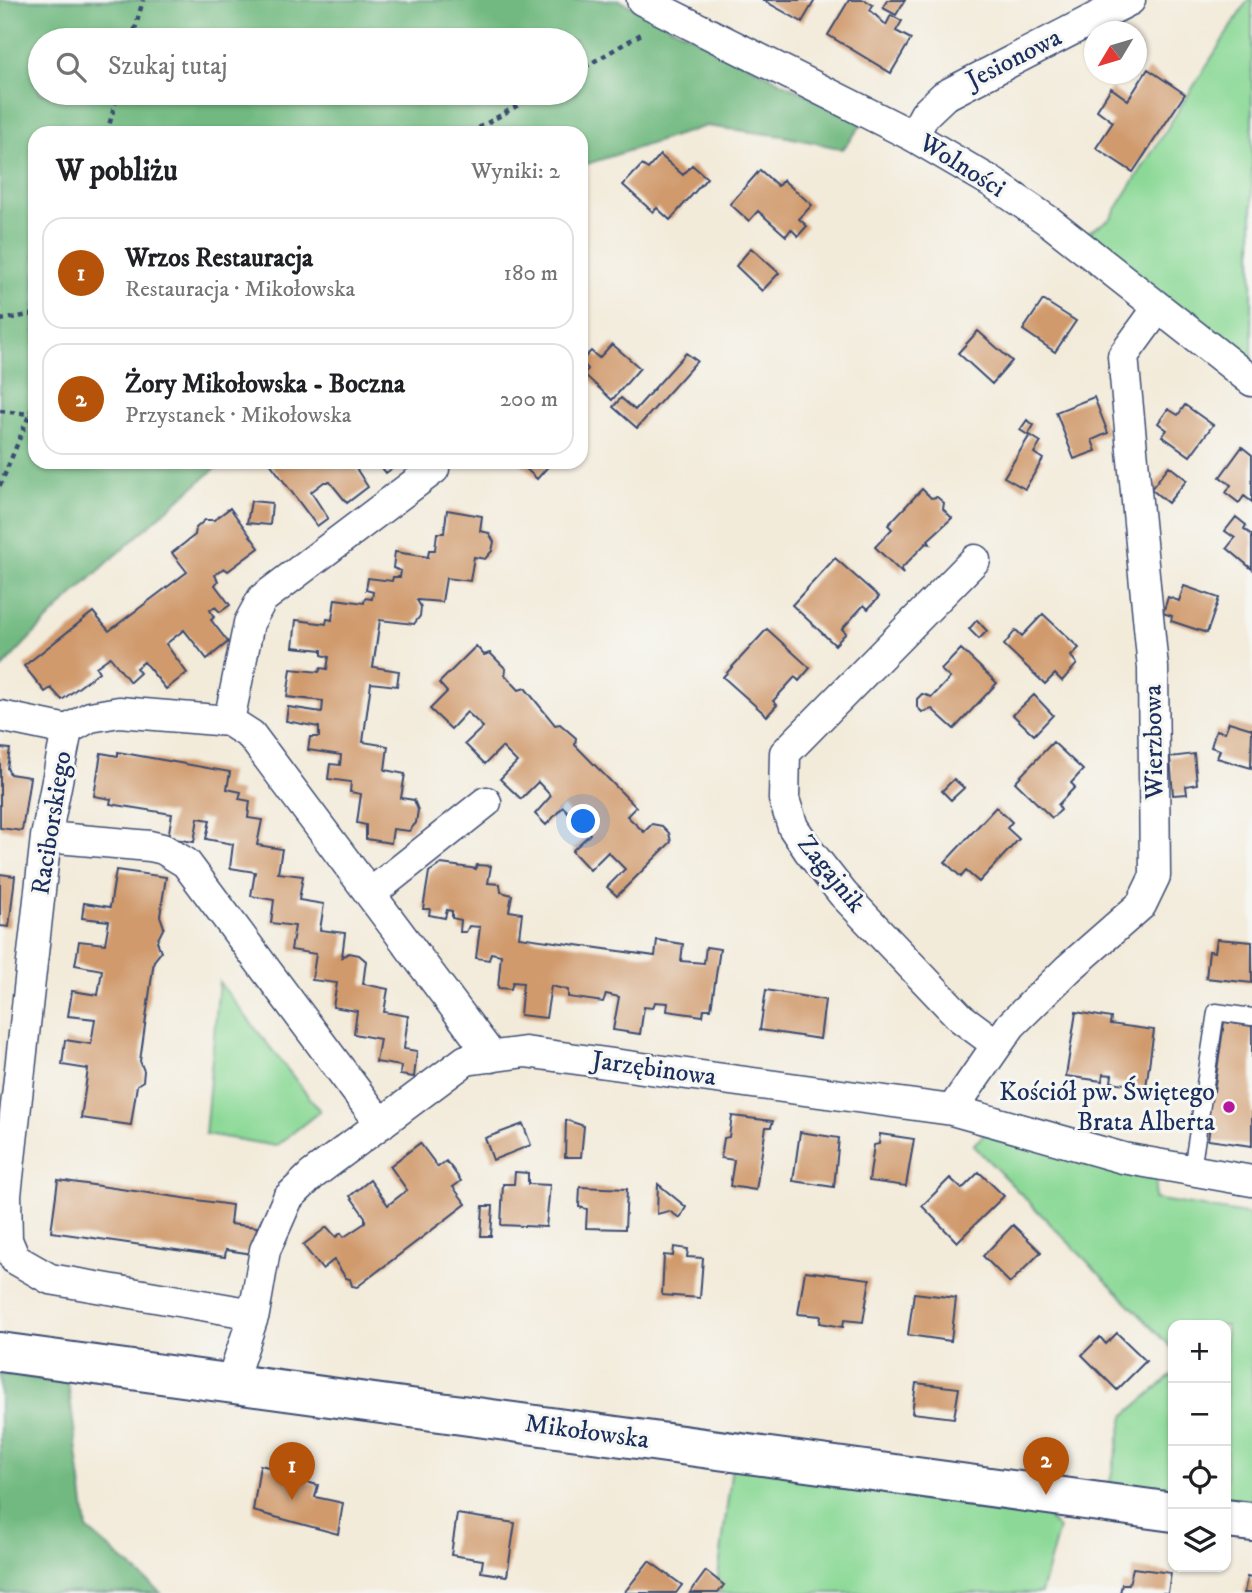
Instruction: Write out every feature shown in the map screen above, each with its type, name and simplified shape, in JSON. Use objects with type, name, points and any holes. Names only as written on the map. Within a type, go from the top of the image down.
[{"type":"street","name":"Wolności","points":[[642,0],[913,135],[1050,222],[1252,381]]},
{"type":"street","name":"Jesionowa","points":[[913,135],[925,114],[944,96],[1130,0]]},
{"type":"street","name":"Wierzbowa","points":[[952,1110],[996,1044],[1068,970],[1141,905],[1155,876],[1153,668],[1123,356],[1158,308]]},
{"type":"street","points":[[434,469],[262,599],[249,623],[229,721],[251,735],[492,1057]]},
{"type":"street","name":"Zagajnik","points":[[975,560],[785,752],[784,799],[793,827],[843,894],[961,1018],[996,1044]]},
{"type":"street","name":"Raciborskiego","points":[[229,721],[119,712],[90,717],[66,730],[46,837],[6,1195],[7,1240],[15,1259],[50,1279],[254,1314]]},
{"type":"street","points":[[0,716],[66,730]]},
{"type":"street","points":[[370,894],[486,802]]},
{"type":"street","points":[[46,837],[150,846],[163,849],[186,863],[381,1124]]},
{"type":"street","name":"Jarzębinowa","points":[[233,1384],[254,1314],[265,1250],[288,1198],[312,1175],[466,1060],[525,1052],[952,1110],[1123,1158],[1252,1181]]},
{"type":"street","name":"Mikołowska","points":[[0,1352],[1168,1511]]},
{"type":"street","points":[[1231,1520],[1252,1522]]},
{"type":"lane","points":[[1192,1170],[1216,1012],[1252,1017]]},
{"type":"path","points":[[135,28],[142,0]]},
{"type":"path","points":[[588,65],[674,15]]},
{"type":"path","points":[[109,126],[115,105]]},
{"type":"path","points":[[482,126],[519,105]]},
{"type":"path","points":[[0,320],[28,315]]},
{"type":"path","points":[[0,411],[28,414]]},
{"type":"path","points":[[0,486],[28,421]]},
{"type":"green space","points":[[0,0],[619,0],[863,123],[843,149],[783,136],[706,126],[588,164],[588,126],[28,126],[28,469],[215,469],[108,562],[0,670]]},
{"type":"green space","points":[[1248,0],[1252,0],[1252,377],[1083,235],[1110,219]]},
{"type":"green space","points":[[219,982],[320,1111],[276,1146],[205,1134]]},
{"type":"green space","points":[[990,1129],[1084,1165],[1157,1177],[1154,1199],[1252,1215],[1252,1501],[1231,1499],[1231,1320],[1168,1320],[1168,1344],[973,1145]]},
{"type":"green space","points":[[0,1374],[68,1382],[87,1529],[161,1593],[0,1593]]},
{"type":"green space","points":[[1168,1378],[1168,1492],[1109,1486],[1124,1416]]},
{"type":"green space","points":[[732,1466],[1039,1509],[1059,1529],[1041,1593],[716,1593]]},
{"type":"building","points":[[763,0],[815,0],[802,22]]},
{"type":"building","points":[[849,0],[865,0],[873,5],[870,10],[886,25],[891,15],[902,21],[896,31],[911,39],[891,73],[828,35]]},
{"type":"building","points":[[887,0],[905,0],[896,15],[883,8]]},
{"type":"building","points":[[1147,71],[1185,94],[1133,172],[1096,148],[1113,122],[1097,110],[1111,88],[1128,100],[1138,84],[1147,84]]},
{"type":"building","points":[[660,155],[683,175],[692,165],[707,178],[670,220],[657,208],[653,212],[623,185],[642,165],[648,169]]},
{"type":"building","points":[[760,170],[778,186],[783,180],[812,205],[799,219],[807,226],[798,236],[791,229],[786,236],[758,211],[749,221],[730,204]]},
{"type":"building","points":[[751,248],[779,273],[762,291],[736,266]]},
{"type":"building","points":[[1043,300],[1076,321],[1055,352],[1023,330]]},
{"type":"building","points":[[978,331],[1012,361],[992,384],[958,353]]},
{"type":"building","points":[[612,344],[640,368],[612,400],[588,378],[588,354],[591,351],[599,358]]},
{"type":"building","points":[[686,353],[697,361],[637,428],[613,407],[621,398],[635,410]]},
{"type":"building","points":[[1094,397],[1108,433],[1092,440],[1096,451],[1074,459],[1056,412]]},
{"type":"building","points":[[1185,405],[1213,425],[1190,456],[1162,436],[1167,430],[1158,423],[1168,409],[1178,415]]},
{"type":"building","points":[[1027,420],[1034,425],[1028,435],[1020,430]]},
{"type":"building","points":[[1030,435],[1041,442],[1034,453],[1043,459],[1025,489],[1004,477]]},
{"type":"building","points":[[1242,447],[1252,455],[1252,502],[1244,496],[1239,503],[1226,493],[1231,485],[1220,477]]},
{"type":"building","points":[[1169,466],[1187,480],[1168,503],[1151,489]]},
{"type":"building","points":[[274,469],[356,469],[368,487],[347,503],[330,482],[324,482],[311,492],[328,518],[317,526]]},
{"type":"building","points":[[526,469],[546,469],[537,479]]},
{"type":"building","points":[[922,489],[931,498],[937,497],[944,503],[943,509],[952,518],[928,540],[930,544],[926,543],[901,569],[903,574],[875,547],[892,529],[888,525]]},
{"type":"building","points":[[251,501],[272,503],[270,525],[247,523]]},
{"type":"building","points":[[230,508],[259,548],[228,571],[224,568],[215,575],[218,581],[215,585],[230,605],[220,612],[215,607],[210,610],[214,617],[211,620],[228,642],[207,659],[184,630],[166,644],[187,673],[166,689],[144,662],[136,668],[140,673],[130,682],[110,657],[96,667],[99,672],[62,700],[51,688],[45,692],[24,666],[93,612],[109,631],[187,572],[172,553],[195,535],[196,528],[205,520],[214,520]]},
{"type":"building","points":[[447,510],[482,516],[480,531],[489,533],[494,542],[492,551],[485,559],[474,557],[470,581],[446,578],[442,602],[417,600],[421,607],[420,616],[414,624],[380,620],[373,667],[399,671],[397,686],[371,683],[363,742],[388,746],[385,770],[405,774],[401,798],[414,800],[418,810],[416,823],[409,831],[393,829],[391,843],[366,839],[366,825],[357,823],[361,794],[350,792],[351,782],[328,779],[330,764],[340,765],[341,755],[308,750],[310,737],[319,737],[319,727],[286,721],[288,707],[322,712],[323,701],[287,697],[291,669],[319,672],[321,668],[327,669],[329,657],[322,655],[322,650],[293,647],[296,620],[326,624],[327,619],[332,620],[335,599],[364,603],[365,598],[372,599],[373,592],[366,590],[368,578],[392,581],[393,577],[400,577],[401,571],[393,568],[395,552],[428,557],[429,550],[435,550],[437,533],[444,533]]},
{"type":"building","points":[[1236,517],[1246,525],[1244,529],[1252,535],[1252,569],[1227,548],[1235,538],[1225,531]]},
{"type":"building","points":[[835,558],[879,597],[868,609],[864,605],[842,629],[846,633],[835,645],[792,605]]},
{"type":"building","points":[[1184,586],[1219,598],[1207,633],[1171,621],[1172,616],[1163,613],[1168,597],[1179,601]]},
{"type":"building","points":[[1043,614],[1079,648],[1071,656],[1077,664],[1062,681],[1055,674],[1045,684],[1004,645],[1016,630],[1022,636]]},
{"type":"building","points":[[977,620],[987,631],[979,639],[969,629]]},
{"type":"building","points":[[767,629],[810,668],[799,681],[795,677],[773,701],[777,705],[767,716],[723,677]]},
{"type":"building","points":[[476,646],[484,655],[490,653],[506,669],[505,675],[519,690],[525,688],[555,725],[560,724],[576,738],[575,745],[636,807],[627,816],[644,832],[652,824],[662,826],[669,833],[671,842],[617,896],[607,887],[625,869],[608,852],[590,870],[572,851],[590,834],[563,807],[546,825],[535,814],[551,796],[538,782],[521,799],[500,779],[517,762],[502,747],[485,764],[465,744],[483,727],[467,712],[451,729],[430,709],[447,692],[439,683]]},
{"type":"building","points":[[961,649],[997,683],[954,729],[932,709],[922,712],[917,707],[917,699],[922,694],[932,697],[950,678],[941,670]]},
{"type":"building","points":[[1034,695],[1053,715],[1034,735],[1013,715]]},
{"type":"building","points":[[1229,722],[1252,729],[1251,768],[1217,758],[1220,750],[1211,747],[1216,730],[1225,732]]},
{"type":"building","points":[[1053,742],[1083,770],[1071,783],[1075,787],[1058,805],[1061,810],[1052,818],[1015,782]]},
{"type":"building","points":[[0,748],[10,749],[7,768],[10,774],[30,777],[22,831],[0,828]]},
{"type":"building","points":[[118,752],[230,772],[227,789],[241,792],[239,799],[250,801],[248,818],[262,820],[257,845],[282,849],[278,873],[303,876],[299,900],[324,904],[320,930],[345,933],[342,957],[349,953],[359,955],[366,961],[363,984],[388,989],[384,1012],[408,1016],[404,1049],[417,1051],[414,1077],[400,1075],[401,1066],[376,1062],[380,1039],[354,1034],[357,1011],[333,1007],[337,983],[312,980],[316,954],[291,950],[295,926],[271,923],[274,900],[251,896],[255,872],[230,868],[233,844],[206,839],[210,820],[198,818],[194,842],[168,838],[172,814],[110,804],[111,799],[94,796],[101,753],[118,756]]},
{"type":"building","points":[[1194,754],[1197,784],[1186,786],[1187,794],[1173,795],[1170,757]]},
{"type":"building","points":[[954,779],[964,788],[951,800],[942,791]]},
{"type":"building","points":[[996,807],[1012,822],[1007,828],[1019,839],[979,882],[966,871],[961,877],[945,862]]},
{"type":"building","points":[[441,864],[476,869],[477,865],[491,866],[488,883],[500,884],[501,892],[512,895],[509,911],[522,913],[519,937],[655,956],[657,940],[683,944],[681,961],[704,963],[706,947],[720,949],[711,1009],[704,1009],[703,1016],[667,1011],[668,1003],[655,1002],[653,1008],[644,1007],[640,1034],[613,1030],[619,997],[606,994],[603,1002],[568,997],[568,990],[551,986],[546,1018],[520,1015],[523,983],[513,982],[511,989],[498,988],[501,955],[491,953],[489,960],[476,958],[480,927],[469,926],[466,932],[460,932],[461,920],[452,918],[452,911],[447,910],[445,918],[429,915],[430,909],[423,909],[429,872]]},
{"type":"building","points":[[116,870],[166,877],[160,916],[164,927],[157,941],[161,952],[154,961],[140,1061],[144,1071],[143,1081],[137,1085],[131,1125],[81,1118],[88,1069],[62,1065],[65,1040],[91,1044],[95,1019],[68,1016],[72,991],[98,995],[102,970],[75,965],[79,941],[105,944],[109,921],[82,918],[84,903],[110,907]]},
{"type":"building","points":[[0,874],[15,876],[9,927],[0,926]]},
{"type":"building","points":[[1217,939],[1252,942],[1252,983],[1206,978],[1209,951],[1215,952]]},
{"type":"building","points":[[766,990],[825,1000],[820,1039],[760,1030]]},
{"type":"building","points":[[1076,1012],[1111,1018],[1110,1024],[1154,1030],[1146,1087],[1111,1082],[1112,1075],[1103,1074],[1102,1081],[1066,1076]]},
{"type":"building","name":"Kościół pw. Świętego Brata Alberta","points":[[1224,1022],[1252,1026],[1252,1146],[1208,1140],[1210,1125],[1203,1124],[1208,1089],[1214,1091]]},
{"type":"building","points":[[732,1116],[773,1121],[771,1127],[766,1127],[756,1190],[730,1186],[734,1160],[721,1158],[724,1138],[729,1137]]},
{"type":"building","points":[[566,1120],[584,1126],[581,1157],[565,1157]]},
{"type":"building","points":[[523,1124],[531,1145],[493,1160],[485,1138]]},
{"type":"building","points":[[800,1132],[839,1138],[834,1187],[793,1181]]},
{"type":"building","points":[[880,1134],[914,1139],[906,1186],[869,1181],[874,1145],[879,1144]]},
{"type":"building","points":[[420,1143],[438,1167],[446,1161],[451,1167],[461,1181],[453,1187],[466,1204],[357,1287],[352,1286],[350,1279],[346,1278],[334,1260],[322,1269],[303,1245],[327,1227],[336,1237],[341,1233],[344,1237],[365,1223],[365,1217],[350,1196],[370,1180],[388,1205],[407,1190],[390,1166]]},
{"type":"building","points":[[515,1172],[528,1173],[528,1184],[550,1185],[546,1227],[501,1225],[503,1184],[514,1184]]},
{"type":"building","points":[[979,1172],[1004,1196],[957,1242],[922,1206],[950,1178],[962,1189]]},
{"type":"building","points":[[58,1180],[232,1205],[230,1224],[257,1227],[253,1254],[226,1250],[225,1257],[51,1232]]},
{"type":"building","points":[[658,1184],[686,1207],[680,1218],[669,1211],[657,1214]]},
{"type":"building","points":[[580,1187],[627,1189],[625,1229],[586,1228],[587,1209],[579,1207]]},
{"type":"building","points":[[483,1206],[493,1206],[491,1236],[481,1236]]},
{"type":"building","points":[[1013,1225],[1041,1252],[1010,1283],[983,1256]]},
{"type":"building","points":[[674,1247],[688,1249],[687,1257],[703,1258],[700,1298],[662,1295],[664,1255],[673,1256]]},
{"type":"building","points":[[805,1271],[870,1279],[863,1322],[844,1320],[843,1327],[820,1323],[821,1316],[798,1314]]},
{"type":"building","points":[[914,1293],[956,1298],[951,1341],[908,1335]]},
{"type":"building","points":[[1117,1333],[1146,1361],[1117,1390],[1082,1355],[1100,1337],[1106,1344]]},
{"type":"building","points":[[916,1383],[959,1388],[954,1418],[912,1413]]},
{"type":"building","points":[[260,1465],[294,1473],[293,1479],[318,1485],[315,1497],[343,1503],[338,1534],[253,1511]]},
{"type":"building","points":[[457,1514],[515,1523],[507,1576],[481,1572],[483,1560],[451,1555]]},
{"type":"building","points":[[649,1561],[682,1585],[676,1593],[624,1593]]},
{"type":"building","points":[[1133,1568],[1171,1573],[1168,1593],[1120,1593],[1122,1584],[1129,1584]]},
{"type":"building","points":[[706,1571],[724,1585],[718,1593],[690,1593]]},
{"type":"building","points":[[1247,1577],[1252,1578],[1252,1593],[1244,1593]]},
{"type":"place","name":"Kościół pw. Świętego Brata Alberta","points":[[1229,1107]]},
{"type":"place","name":"Żory Mikołowska - Boczna","points":[[1046,1495]]},
{"type":"place","name":"Wrzos Restauracja","points":[[292,1500]]}]
